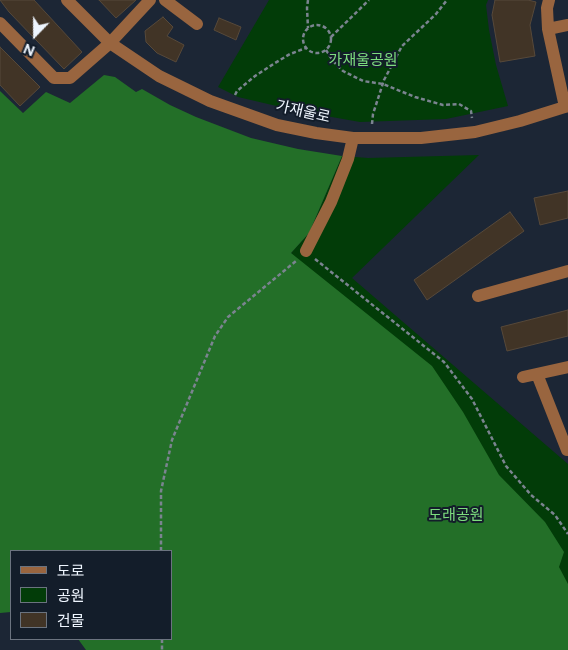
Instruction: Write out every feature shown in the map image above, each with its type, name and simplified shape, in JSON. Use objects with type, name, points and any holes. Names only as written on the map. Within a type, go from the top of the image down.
[{"type":"street","name":"가재울로","points":[[67,0],[110,43],[159,76],[210,101],[277,125],[316,134],[353,138],[420,138],[475,132],[566,107],[548,29],[548,0]]},
{"type":"street","points":[[0,23],[54,78],[70,78],[110,43],[150,0]]},
{"type":"street","points":[[165,0],[197,24]]},
{"type":"street","points":[[548,29],[568,25]]},
{"type":"street","points":[[306,252],[332,202],[348,159],[353,138]]},
{"type":"street","points":[[478,296],[568,271]]},
{"type":"street","points":[[523,377],[568,367]]},
{"type":"street","points":[[537,374],[566,450],[568,450]]},
{"type":"path","points":[[308,0],[308,28]]},
{"type":"path","points":[[331,37],[369,0]]},
{"type":"path","points":[[370,138],[373,114],[383,84],[402,46],[436,14],[447,0]]},
{"type":"path","points":[[312,25],[322,26],[329,32],[331,42],[326,50],[313,52],[306,48],[303,44],[303,35],[308,28],[312,25]]},
{"type":"path","points":[[227,107],[237,91],[255,76],[290,54],[306,48]]},
{"type":"path","points":[[326,50],[333,62],[344,71],[363,81],[383,84],[415,97],[443,105],[459,104],[471,112],[475,132]]},
{"type":"path","points":[[162,550],[161,491],[172,440],[214,336],[228,317],[306,252],[444,362],[472,399],[506,466],[531,495],[555,515],[568,534]]},
{"type":"green space","name":"가재울공원","points":[[269,0],[488,0],[486,5],[489,30],[496,65],[508,106],[446,119],[360,122],[298,111],[238,97],[218,87]]},
{"type":"green space","name":"도래공원","points":[[104,75],[115,77],[136,92],[142,89],[196,117],[251,138],[298,149],[342,156],[309,233],[291,253],[432,366],[463,412],[499,475],[545,522],[564,552],[559,567],[568,584],[568,650],[86,650],[79,640],[172,640],[172,550],[10,550],[10,612],[0,613],[0,91],[23,113],[46,92],[70,103]]},
{"type":"green space","points":[[479,155],[352,278],[568,464],[568,650],[291,253],[309,233],[342,156],[368,158]]},
{"type":"building","points":[[0,0],[34,0],[82,52],[64,69],[9,12]]},
{"type":"building","points":[[99,0],[136,0],[116,18]]},
{"type":"building","points":[[495,0],[528,0],[536,2],[530,25],[535,56],[500,62],[492,15]]},
{"type":"building","points":[[163,17],[173,27],[167,36],[184,45],[176,62],[157,53],[146,42],[145,31]]},
{"type":"building","points":[[219,18],[241,27],[236,40],[214,30]]},
{"type":"building","points":[[0,47],[40,87],[20,106],[0,85]]},
{"type":"building","points":[[568,191],[568,218],[540,225],[534,198]]},
{"type":"building","points":[[510,212],[524,231],[427,300],[414,280]]},
{"type":"building","points":[[568,310],[568,336],[507,351],[501,327]]}]
